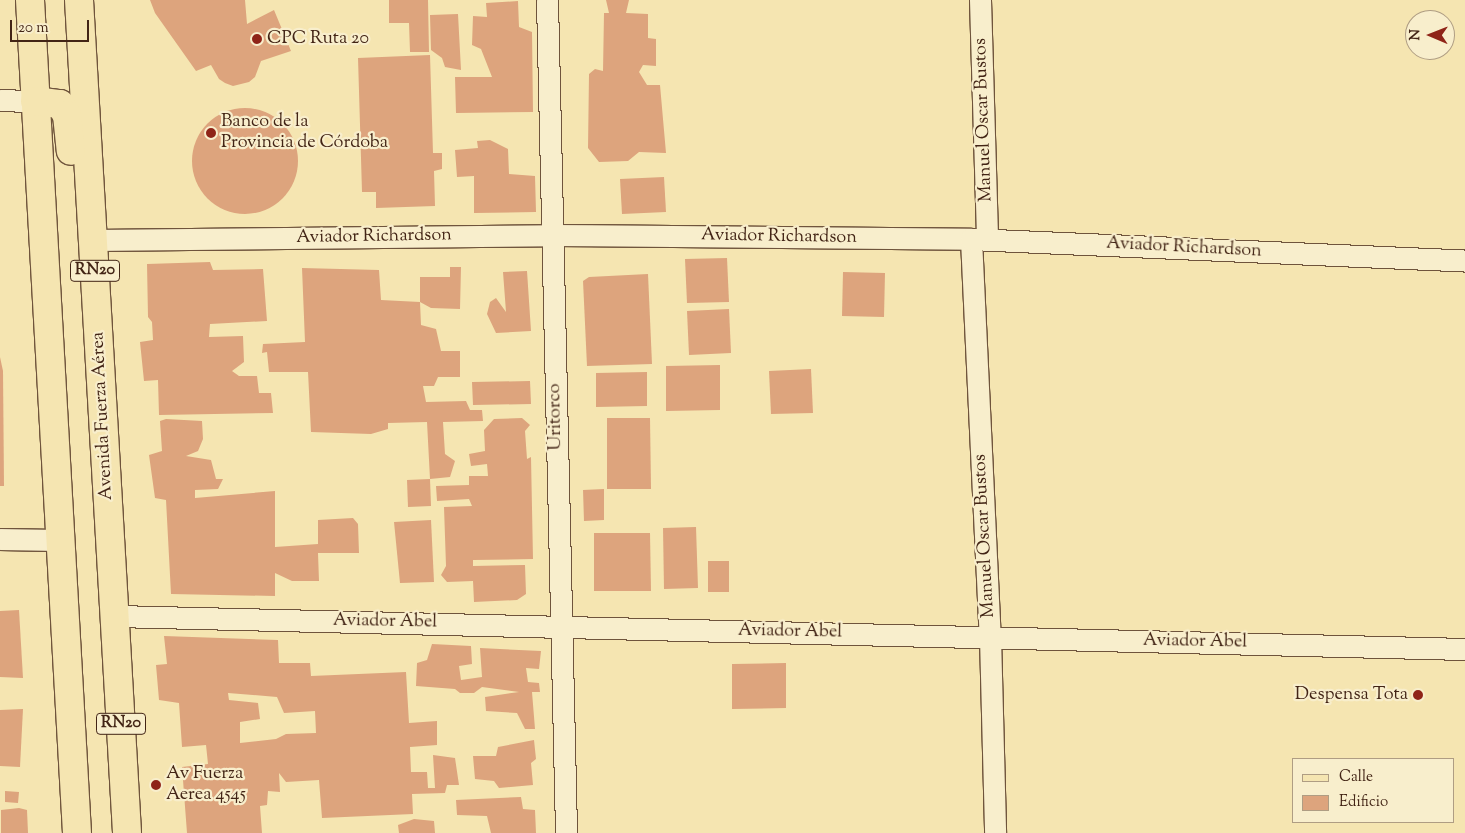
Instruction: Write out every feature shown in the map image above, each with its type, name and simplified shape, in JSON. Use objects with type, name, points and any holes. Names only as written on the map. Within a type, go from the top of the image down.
[{"type":"main road","name":"RN20","points":[[30,0],[63,540],[77,833]]},
{"type":"main road","name":"Avenida Fuerza Aérea","points":[[79,0],[127,833]]},
{"type":"main road","points":[[35,100],[60,104],[67,115],[80,283],[102,398]]},
{"type":"street","name":"Uritorco","points":[[547,0],[566,833]]},
{"type":"street","name":"Manuel Oscar Bustos","points":[[980,0],[979,239],[996,833]]},
{"type":"street","points":[[0,100],[35,100]]},
{"type":"street","name":"Aviador Richardson","points":[[93,240],[552,235],[979,239],[1465,261]]},
{"type":"street","points":[[0,539],[63,540]]},
{"type":"street","name":"Aviador Abel","points":[[115,616],[1465,649]]},
{"type":"building","points":[[150,0],[245,0],[247,24],[274,10],[291,51],[261,61],[255,77],[249,82],[233,86],[219,79],[211,65],[196,71],[155,13]]},
{"type":"building","points":[[389,0],[428,0],[429,52],[410,52],[409,23],[389,23]]},
{"type":"building","points":[[606,0],[629,0],[626,13],[648,14],[648,38],[656,39],[656,66],[643,65],[639,72],[647,85],[660,85],[666,153],[639,152],[628,161],[599,162],[588,148],[589,74],[595,69],[603,71],[604,13],[609,13]]},
{"type":"building","points":[[518,1],[519,27],[532,32],[533,112],[456,113],[455,77],[492,77],[481,49],[472,45],[473,16],[487,17],[486,3]]},
{"type":"building","points":[[458,14],[461,70],[445,67],[442,58],[431,50],[430,15]]},
{"type":"building","points":[[430,55],[433,153],[442,153],[442,169],[434,171],[435,206],[376,208],[376,192],[362,192],[358,58]]},
{"type":"building","points":[[245,108],[265,112],[283,123],[294,141],[298,161],[294,181],[283,199],[265,210],[245,214],[225,210],[207,199],[196,181],[192,161],[196,141],[207,123],[225,112]]},
{"type":"building","points":[[490,140],[508,149],[509,174],[535,176],[536,212],[474,213],[474,176],[457,177],[455,150],[478,148],[477,141]]},
{"type":"building","points":[[664,177],[666,212],[622,214],[620,179]]},
{"type":"building","points":[[727,258],[729,302],[687,303],[685,259]]},
{"type":"building","points":[[210,262],[213,270],[263,269],[267,321],[210,324],[209,337],[243,336],[244,362],[232,371],[239,376],[257,376],[259,393],[271,393],[273,413],[159,415],[158,380],[144,381],[140,342],[153,340],[152,322],[148,317],[147,264]]},
{"type":"building","points":[[450,267],[461,267],[460,309],[431,308],[420,302],[420,277],[450,277]]},
{"type":"building","points":[[302,268],[379,270],[381,300],[420,302],[421,325],[436,329],[441,351],[460,351],[460,377],[438,377],[434,386],[423,386],[426,402],[466,401],[470,410],[482,410],[483,421],[443,422],[445,454],[455,461],[450,477],[430,479],[427,422],[388,423],[388,429],[371,434],[311,432],[308,372],[269,372],[267,352],[262,353],[263,344],[305,342]]},
{"type":"building","points":[[527,271],[531,331],[496,333],[487,314],[490,302],[496,298],[506,312],[503,272]]},
{"type":"building","points":[[843,272],[885,273],[884,317],[842,316]]},
{"type":"building","points":[[648,274],[652,364],[587,366],[583,281],[589,277]]},
{"type":"building","points":[[729,309],[731,353],[689,355],[687,311]]},
{"type":"building","points":[[0,357],[3,371],[4,486],[0,486]]},
{"type":"building","points":[[720,365],[720,410],[666,411],[666,366]]},
{"type":"building","points":[[811,369],[813,413],[771,414],[769,371]]},
{"type":"building","points":[[647,372],[647,406],[596,407],[596,373]]},
{"type":"building","points":[[530,381],[531,404],[473,405],[472,382]]},
{"type":"building","points":[[522,418],[530,425],[525,431],[527,459],[531,457],[533,559],[473,560],[473,566],[525,565],[526,594],[517,600],[474,602],[473,581],[447,582],[441,575],[446,566],[444,507],[472,506],[469,499],[437,501],[436,486],[469,485],[469,476],[488,476],[487,464],[471,466],[469,454],[485,451],[484,430],[494,419]]},
{"type":"building","points":[[607,418],[650,418],[651,489],[607,489]]},
{"type":"building","points":[[166,419],[202,421],[203,439],[198,451],[186,456],[211,460],[216,479],[223,479],[218,489],[195,490],[195,498],[275,491],[275,547],[318,544],[318,520],[353,518],[358,524],[359,553],[318,553],[319,581],[292,581],[275,573],[275,596],[171,594],[166,500],[155,498],[149,455],[162,451],[160,421]]},
{"type":"building","points":[[430,479],[431,506],[408,507],[407,480]]},
{"type":"building","points":[[604,489],[604,520],[584,521],[583,490]]},
{"type":"building","points":[[431,520],[434,582],[400,583],[394,522]]},
{"type":"building","points":[[696,527],[698,588],[664,589],[663,528]]},
{"type":"building","points":[[594,533],[650,533],[651,591],[594,591]]},
{"type":"building","points":[[708,561],[729,561],[729,592],[708,592]]},
{"type":"building","points":[[19,610],[23,678],[0,677],[0,611]]},
{"type":"building","points":[[164,636],[278,640],[279,663],[310,663],[311,676],[406,672],[409,723],[437,721],[437,745],[410,747],[411,772],[427,772],[428,788],[435,788],[433,755],[455,758],[459,785],[447,785],[445,793],[412,794],[413,814],[322,818],[319,780],[286,782],[279,773],[280,792],[268,791],[267,805],[260,806],[262,833],[187,833],[182,767],[208,764],[206,745],[182,747],[179,703],[159,700],[156,665],[167,664]],"holes":[[[228,693],[277,697],[284,713],[315,711],[316,733],[286,734],[276,739],[240,743],[240,722],[260,719],[258,703],[229,700]]]},
{"type":"building","points":[[432,644],[471,646],[472,664],[459,666],[461,680],[482,677],[480,648],[541,651],[539,669],[526,668],[528,682],[539,683],[540,692],[532,692],[535,729],[525,729],[517,713],[486,711],[485,697],[519,692],[482,687],[474,693],[460,693],[455,689],[416,686],[417,663],[427,660]]},
{"type":"building","points":[[786,663],[786,708],[732,709],[732,664]]},
{"type":"building","points":[[23,709],[20,767],[0,766],[0,710]]},
{"type":"building","points":[[534,740],[536,759],[531,763],[533,785],[499,788],[494,781],[475,779],[473,756],[496,756],[498,747]]},
{"type":"building","points":[[5,791],[19,792],[18,803],[5,802]]},
{"type":"building","points":[[521,797],[523,809],[535,810],[536,833],[491,833],[487,816],[457,815],[456,800]]},
{"type":"building","points":[[19,808],[27,810],[28,833],[1,833],[1,810]]},
{"type":"building","points":[[414,819],[434,821],[435,833],[399,833],[398,825]]},
{"type":"place","name":"CPC Ruta 20","points":[[257,39]]},
{"type":"place","name":"Banco de la Provincia de Córdoba","points":[[211,133]]},
{"type":"place","name":"Despensa Tota","points":[[1418,695]]},
{"type":"place","name":"Av Fuerza Aerea 4545","points":[[156,785]]}]
